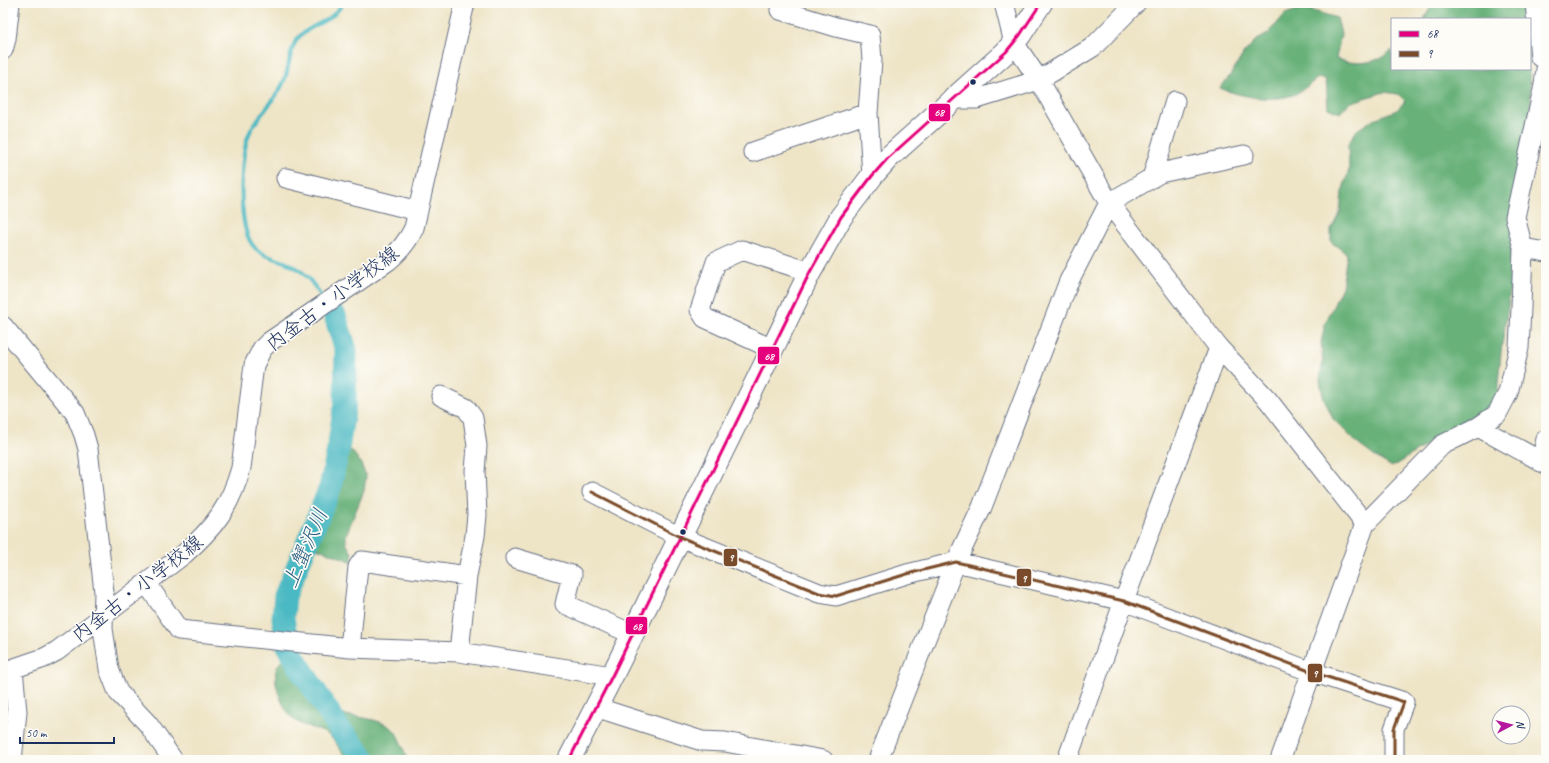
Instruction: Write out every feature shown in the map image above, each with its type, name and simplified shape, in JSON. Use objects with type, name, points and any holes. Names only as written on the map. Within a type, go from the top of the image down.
[{"type":"main road","points":[[569,760],[612,676],[810,272],[841,217],[872,176],[905,142],[1014,43],[1041,3]]},
{"type":"street","points":[[3,50],[6,39],[10,3]]},
{"type":"street","name":"内金古・小学校線","points":[[8,670],[44,658],[57,651],[184,555],[203,538],[222,515],[232,495],[241,468],[254,365],[262,349],[269,342],[398,252],[412,233],[466,3]]},
{"type":"street","points":[[782,3],[780,10],[836,27],[870,35],[872,60],[868,113],[872,176]]},
{"type":"street","points":[[1004,3],[1014,43],[1039,80],[1109,203],[1219,348],[1268,400],[1365,524]]},
{"type":"street","points":[[952,99],[976,99],[1039,80],[1093,47],[1136,3]]},
{"type":"street","points":[[1535,3],[1540,57],[1546,58]]},
{"type":"street","points":[[1280,760],[1365,524],[1442,445],[1478,427],[1497,414],[1508,393],[1519,348],[1523,248],[1515,217],[1541,119],[1546,69]]},
{"type":"street","points":[[1152,178],[1175,101]]},
{"type":"street","points":[[753,152],[868,113]]},
{"type":"street","points":[[878,760],[956,562],[982,507],[1069,281],[1109,203],[1160,174],[1244,155]]},
{"type":"street","points":[[286,178],[418,211]]},
{"type":"street","points":[[1523,248],[1546,252]]},
{"type":"street","points":[[772,349],[704,318],[700,310],[716,262],[742,250],[810,272]]},
{"type":"street","points":[[3,326],[74,413],[84,436],[88,449],[104,592],[103,630],[109,669],[118,692],[148,724],[173,760]]},
{"type":"street","points":[[1067,760],[1124,601],[1219,348]]},
{"type":"street","points":[[441,396],[466,408],[473,418],[477,446],[475,471],[475,536],[467,576],[459,652]]},
{"type":"street","points":[[1478,427],[1544,463],[1546,438]]},
{"type":"street","points":[[592,492],[680,537],[819,593],[836,596],[907,574],[956,562],[1124,601],[1312,672],[1404,702],[1394,728],[1394,760]]},
{"type":"street","points":[[515,558],[572,575],[565,604],[632,634]]},
{"type":"street","points":[[350,648],[358,567],[362,562],[467,576]]},
{"type":"street","points":[[147,584],[179,630],[350,648],[459,652],[612,676]]},
{"type":"street","points":[[8,670],[17,712],[12,760]]},
{"type":"street","points":[[595,707],[702,741],[725,742],[823,760]]},
{"type":"green space","points":[[1433,3],[1530,3],[1530,18],[1425,18]]},
{"type":"green space","points":[[1303,8],[1337,18],[1341,34],[1336,59],[1343,61],[1358,63],[1373,61],[1379,59],[1391,51],[1391,70],[1529,70],[1531,104],[1497,396],[1491,406],[1466,419],[1442,437],[1431,442],[1392,467],[1358,444],[1333,419],[1323,396],[1320,380],[1323,361],[1321,343],[1325,324],[1342,287],[1347,254],[1331,242],[1331,229],[1340,213],[1342,192],[1349,170],[1348,144],[1357,130],[1374,119],[1397,110],[1405,101],[1398,94],[1384,92],[1349,103],[1340,113],[1328,108],[1326,80],[1318,78],[1296,94],[1275,98],[1256,98],[1237,94],[1220,88],[1229,77],[1244,53],[1255,41],[1268,34],[1285,14]]},
{"type":"green space","points":[[346,448],[352,451],[360,462],[366,476],[364,491],[346,535],[346,543],[352,553],[353,562],[311,546],[323,523],[333,498]]},
{"type":"green space","points":[[285,659],[328,724],[357,760],[348,760],[327,734],[301,724],[289,715],[279,694],[276,678],[278,665]]},
{"type":"green space","points":[[339,714],[367,718],[388,725],[397,734],[407,760],[372,760]]},
{"type":"waterway","points":[[323,299],[302,272],[287,263],[258,251],[250,241],[243,217],[242,167],[248,138],[252,128],[281,87],[296,40],[306,31],[328,19],[343,3]]},
{"type":"waterway","points":[[329,307],[335,316]]},
{"type":"waterway","name":"上蟹沢川","points":[[335,316],[346,350],[345,403],[338,450],[330,488],[285,596],[283,618],[288,646],[298,664],[340,730],[365,760]]},
{"type":"transit line","name":"68","points":[[569,760],[612,676],[810,272],[841,217],[872,176],[888,158],[1006,52],[1020,35],[1041,3]]},
{"type":"transit line","name":"9","points":[[592,492],[680,537],[819,593],[836,596],[907,574],[956,562],[1124,601],[1312,672],[1404,702],[1394,729],[1394,760]]}]
